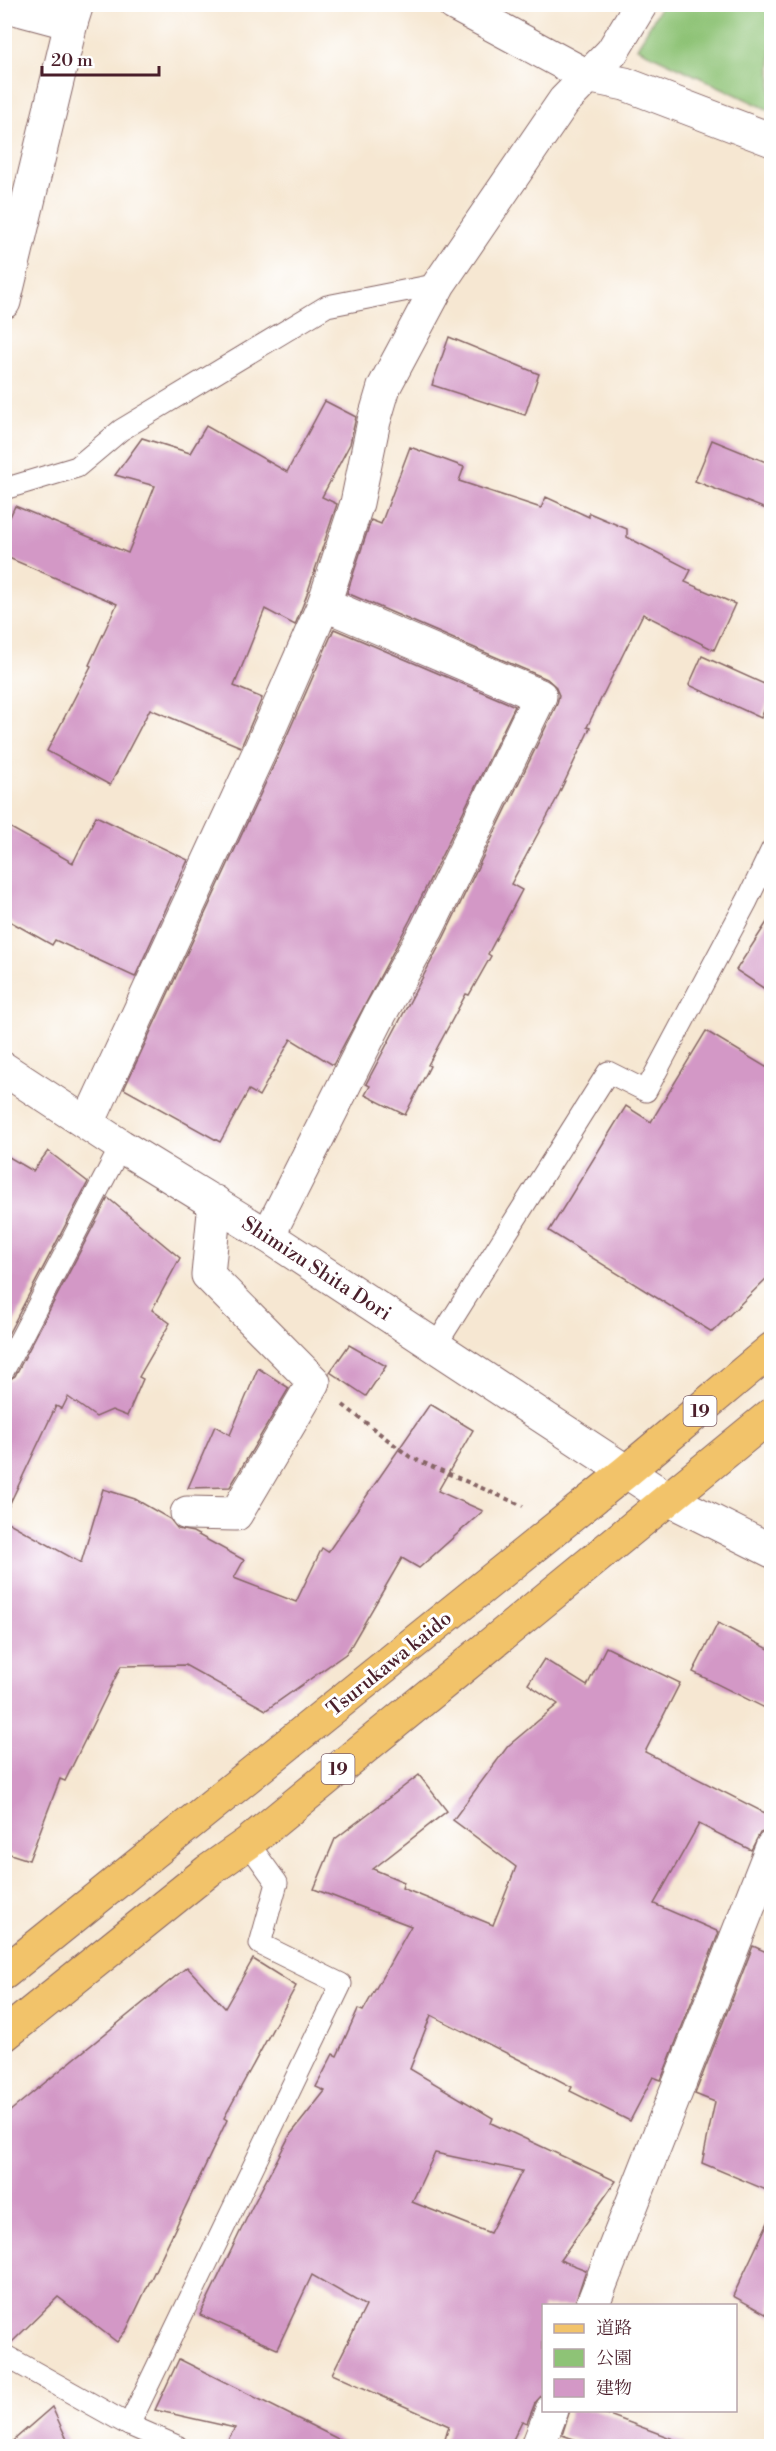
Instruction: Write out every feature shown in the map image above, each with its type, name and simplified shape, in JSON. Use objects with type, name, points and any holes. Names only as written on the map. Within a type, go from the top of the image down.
[{"type":"main road","name":"Tsurukawa kaido","points":[[4,1973],[627,1471],[771,1349]]},
{"type":"main road","name":"19","points":[[4,2035],[208,1871],[248,1843],[771,1414]]},
{"type":"street","points":[[454,4],[588,76],[625,84],[771,140]]},
{"type":"street","points":[[88,1123],[261,748],[324,604],[357,503],[374,421],[384,387],[439,284],[564,100],[612,52],[641,4]]},
{"type":"street","points":[[4,5],[74,14],[4,302]]},
{"type":"street","points":[[268,1236],[380,1014],[427,930],[540,696],[324,604]]},
{"type":"street","name":"Shimizu Shita Dori","points":[[4,1069],[121,1146],[268,1236],[668,1499],[771,1551]]},
{"type":"street","points":[[187,1513],[236,1514],[314,1382],[208,1275],[215,1202]]},
{"type":"street","points":[[593,2304],[769,1861]]},
{"type":"street","points":[[537,2446],[551,2412]]},
{"type":"lane","points":[[4,489],[77,467],[121,430],[327,306],[439,284]]},
{"type":"lane","points":[[436,1345],[608,1072],[646,1091],[747,901],[771,849]]},
{"type":"lane","points":[[4,1370],[121,1146]]},
{"type":"lane","points":[[129,2425],[341,1984],[260,1944],[277,1883],[248,1843]]},
{"type":"lane","points":[[4,2355],[129,2425],[177,2446]]},
{"type":"path","points":[[314,1382],[410,1457],[523,1506]]},
{"type":"green space","points":[[662,4],[771,5],[771,111],[637,48]]},
{"type":"building","points":[[449,337],[539,374],[525,415],[432,385]]},
{"type":"building","points":[[325,401],[356,417],[350,444],[322,497],[337,504],[295,625],[265,609],[234,686],[262,698],[241,747],[150,709],[110,785],[47,751],[91,666],[89,665],[117,604],[4,556],[4,530],[15,506],[128,553],[155,486],[115,475],[142,438],[190,453],[206,426],[287,472]]},
{"type":"building","points":[[712,440],[771,464],[771,511],[695,481]]},
{"type":"building","points":[[410,447],[464,467],[459,481],[541,508],[546,497],[589,517],[589,513],[627,529],[627,537],[691,570],[685,582],[735,604],[714,650],[643,614],[587,727],[590,728],[556,800],[511,884],[522,890],[488,954],[491,956],[469,995],[466,994],[428,1065],[430,1066],[405,1115],[365,1095],[370,1086],[366,1084],[444,937],[557,704],[559,695],[555,686],[547,679],[347,593],[371,520],[381,524]]},
{"type":"building","points":[[334,629],[515,706],[410,920],[333,1065],[291,1039],[259,1096],[249,1090],[220,1142],[124,1089]]},
{"type":"building","points":[[702,656],[771,687],[771,694],[761,718],[689,685]]},
{"type":"building","points":[[96,816],[188,860],[135,977],[55,940],[52,945],[4,918],[4,824],[73,863]]},
{"type":"building","points":[[771,916],[771,993],[736,970]]},
{"type":"building","points":[[706,1031],[771,1070],[771,1274],[712,1332],[549,1231],[626,1106],[651,1122]]},
{"type":"building","points":[[48,1151],[88,1182],[4,1342],[4,1154],[33,1171]]},
{"type":"building","points":[[108,1198],[180,1258],[152,1310],[170,1323],[139,1377],[143,1379],[127,1416],[112,1410],[96,1417],[68,1397],[62,1409],[56,1406],[4,1516],[4,1383],[15,1376]]},
{"type":"building","points":[[349,1345],[386,1366],[366,1396],[330,1372]]},
{"type":"building","points":[[258,1368],[289,1388],[230,1487],[188,1488],[215,1426],[230,1435]]},
{"type":"building","points":[[430,1404],[473,1430],[438,1491],[483,1511],[419,1568],[402,1558],[347,1653],[266,1710],[185,1665],[121,1666],[65,1781],[60,1779],[29,1860],[4,1852],[4,1520],[81,1563],[103,1489],[135,1499],[170,1519],[178,1529],[193,1532],[244,1560],[234,1578],[296,1602],[322,1548],[328,1552]]},
{"type":"building","points":[[718,1623],[771,1650],[771,1711],[693,1672]]},
{"type":"building","points":[[606,1647],[680,1683],[645,1752],[771,1816],[771,1829],[760,1833],[751,1850],[699,1824],[654,1904],[719,1932],[661,2080],[653,2077],[630,2121],[570,2091],[572,2087],[431,2015],[410,2069],[493,2118],[491,2123],[616,2181],[560,2260],[586,2270],[575,2304],[542,2304],[542,2395],[535,2403],[527,2423],[522,2421],[510,2446],[443,2446],[449,2426],[332,2374],[366,2306],[312,2275],[277,2349],[200,2315],[290,2135],[325,2091],[316,2087],[333,2054],[337,2056],[358,2009],[363,2011],[411,1926],[314,1889],[335,1839],[419,1775],[447,1811],[373,1869],[404,1882],[402,1888],[493,1925],[516,1867],[453,1820],[508,1746],[558,1704],[528,1684],[544,1659],[587,1686]],"holes":[[[435,2153],[522,2171],[490,2233],[412,2202]]]},
{"type":"building","points":[[753,1946],[771,1954],[771,2192],[702,2163],[715,2102],[695,2094]]},
{"type":"building","points":[[253,1959],[296,1986],[224,2118],[227,2120],[127,2329],[117,2342],[58,2297],[10,2344],[4,2342],[4,2116],[187,1967],[225,2008]]},
{"type":"building","points":[[771,2216],[771,2317],[733,2296]]},
{"type":"building","points":[[179,2359],[352,2446],[224,2446],[235,2428],[155,2410]]},
{"type":"building","points":[[52,2407],[70,2446],[7,2446]]},
{"type":"building","points":[[569,2412],[601,2412],[684,2443],[684,2446],[594,2446],[562,2435]]}]
